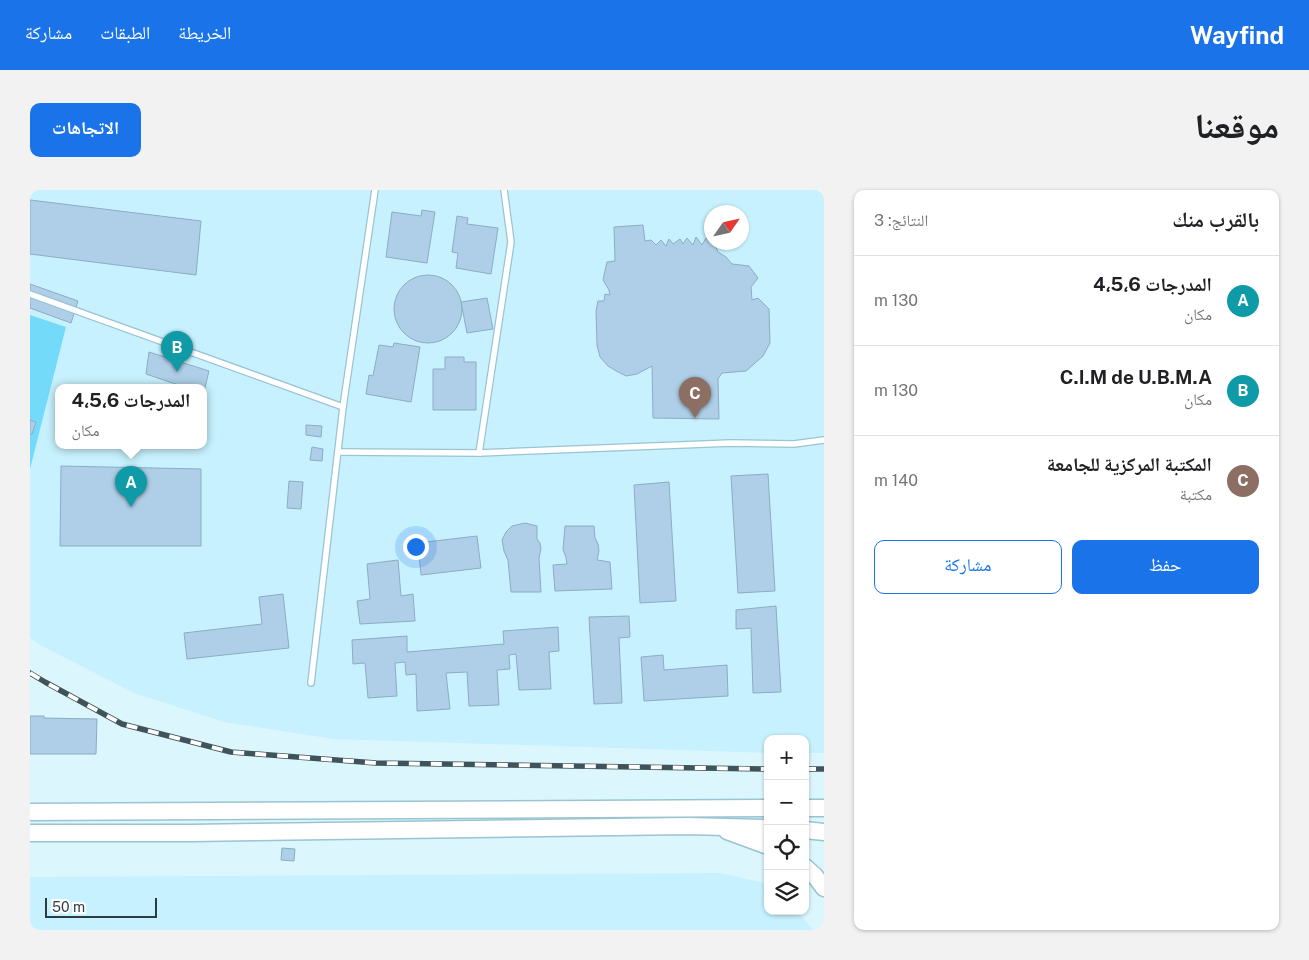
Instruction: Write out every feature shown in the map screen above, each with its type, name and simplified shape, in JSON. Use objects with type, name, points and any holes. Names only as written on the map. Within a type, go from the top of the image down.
[{"type":"main road","points":[[30,812],[764,808]]},
{"type":"main road","points":[[814,808],[824,821]]},
{"type":"main road","points":[[713,826],[764,845]]},
{"type":"main road","points":[[30,833],[192,833],[713,826],[764,828]]},
{"type":"main road","points":[[809,830],[824,832]]},
{"type":"main road","points":[[808,870],[824,888]]},
{"type":"lane","points":[[311,683],[338,452],[376,190]]},
{"type":"lane","points":[[479,454],[511,242],[504,190]]},
{"type":"lane","points":[[30,294],[344,407]]},
{"type":"lane","points":[[338,452],[479,454],[731,443],[794,444],[824,440]]},
{"type":"shaded area","points":[[30,190],[824,190],[824,753],[809,753],[809,735],[764,735],[764,753],[334,739],[224,722],[134,693],[40,645],[30,638]]},
{"type":"shaded area","points":[[30,315],[66,327],[30,469]]},
{"type":"shaded area","points":[[720,873],[764,883],[764,915],[800,915],[813,930],[30,930],[30,877]]},
{"type":"building","points":[[30,200],[201,221],[196,275],[30,254]]},
{"type":"building","points":[[422,210],[435,212],[427,263],[386,257],[392,212],[421,216]]},
{"type":"building","points":[[457,216],[468,218],[467,224],[498,228],[491,274],[456,268],[458,253],[452,252]]},
{"type":"building","points":[[643,225],[645,241],[651,240],[656,245],[661,240],[666,246],[669,239],[673,244],[680,239],[683,244],[687,238],[693,245],[696,237],[702,245],[704,242],[704,250],[717,250],[732,264],[749,266],[758,278],[751,287],[752,300],[758,298],[769,309],[770,343],[763,356],[746,371],[722,373],[718,379],[719,419],[653,418],[652,366],[637,374],[626,376],[608,366],[600,357],[597,345],[596,311],[598,301],[604,301],[605,294],[610,295],[603,280],[607,262],[615,261],[614,227]]},
{"type":"building","points":[[421,275],[435,275],[447,280],[457,290],[462,302],[462,316],[457,328],[447,338],[435,343],[421,343],[409,338],[399,328],[394,316],[394,302],[399,290],[409,280]]},
{"type":"building","points":[[30,284],[78,301],[71,323],[30,308]]},
{"type":"building","points":[[487,298],[493,329],[467,333],[461,302]]},
{"type":"building","points":[[394,343],[420,347],[411,402],[366,394],[369,375],[373,376],[379,345],[393,347]]},
{"type":"building","points":[[149,352],[209,371],[206,384],[175,384],[146,374]]},
{"type":"building","points":[[445,357],[464,357],[464,362],[476,362],[476,410],[433,410],[433,369],[445,369]]},
{"type":"building","points":[[30,420],[36,422],[32,434],[30,434]]},
{"type":"building","points":[[306,425],[322,426],[321,437],[306,435]]},
{"type":"building","points":[[312,447],[323,449],[322,461],[310,460]]},
{"type":"building","points":[[61,466],[201,469],[201,546],[60,546]]},
{"type":"building","points":[[768,474],[775,591],[738,593],[731,476]]},
{"type":"building","points":[[289,481],[303,482],[301,509],[287,508]]},
{"type":"building","points":[[669,482],[676,601],[640,603],[634,485]]},
{"type":"building","points":[[525,523],[537,526],[537,539],[541,549],[539,558],[541,592],[511,592],[508,560],[502,540],[512,526]]},
{"type":"building","points":[[565,526],[594,526],[599,551],[597,560],[610,562],[612,589],[555,591],[553,565],[567,564],[563,550]]},
{"type":"building","points":[[477,536],[481,568],[421,575],[418,543]]},
{"type":"building","points":[[398,560],[401,596],[413,594],[415,621],[360,624],[357,601],[370,599],[367,564]]},
{"type":"building","points":[[283,594],[289,648],[187,659],[184,633],[262,624],[259,597]]},
{"type":"building","points":[[776,606],[781,692],[753,693],[751,628],[736,629],[736,610]]},
{"type":"building","points":[[629,616],[630,637],[619,638],[622,703],[594,704],[589,617]]},
{"type":"building","points":[[558,627],[559,651],[549,652],[551,689],[519,690],[516,654],[509,655],[510,669],[497,670],[499,705],[469,706],[467,672],[446,673],[450,709],[417,711],[416,674],[406,675],[405,662],[395,663],[397,696],[368,698],[365,663],[353,664],[352,640],[407,636],[407,652],[504,644],[503,631]]},
{"type":"building","points":[[663,655],[664,670],[727,665],[728,696],[644,701],[641,657]]},
{"type":"building","points":[[30,716],[97,719],[96,754],[30,754]]},
{"type":"building","points":[[282,848],[295,849],[294,861],[281,860]]},
{"type":"railway","points":[[30,673],[122,724],[231,752],[376,763],[764,769]]},
{"type":"railway","points":[[809,769],[824,769]]},
{"type":"place","name":"C.I.M de U.B.M.A","points":[[177,372]]},
{"type":"place","name":"المكتبة المركزية للجامعة","points":[[695,418]]},
{"type":"place","name":"المدرجات 4،5،6","points":[[131,507]]}]
